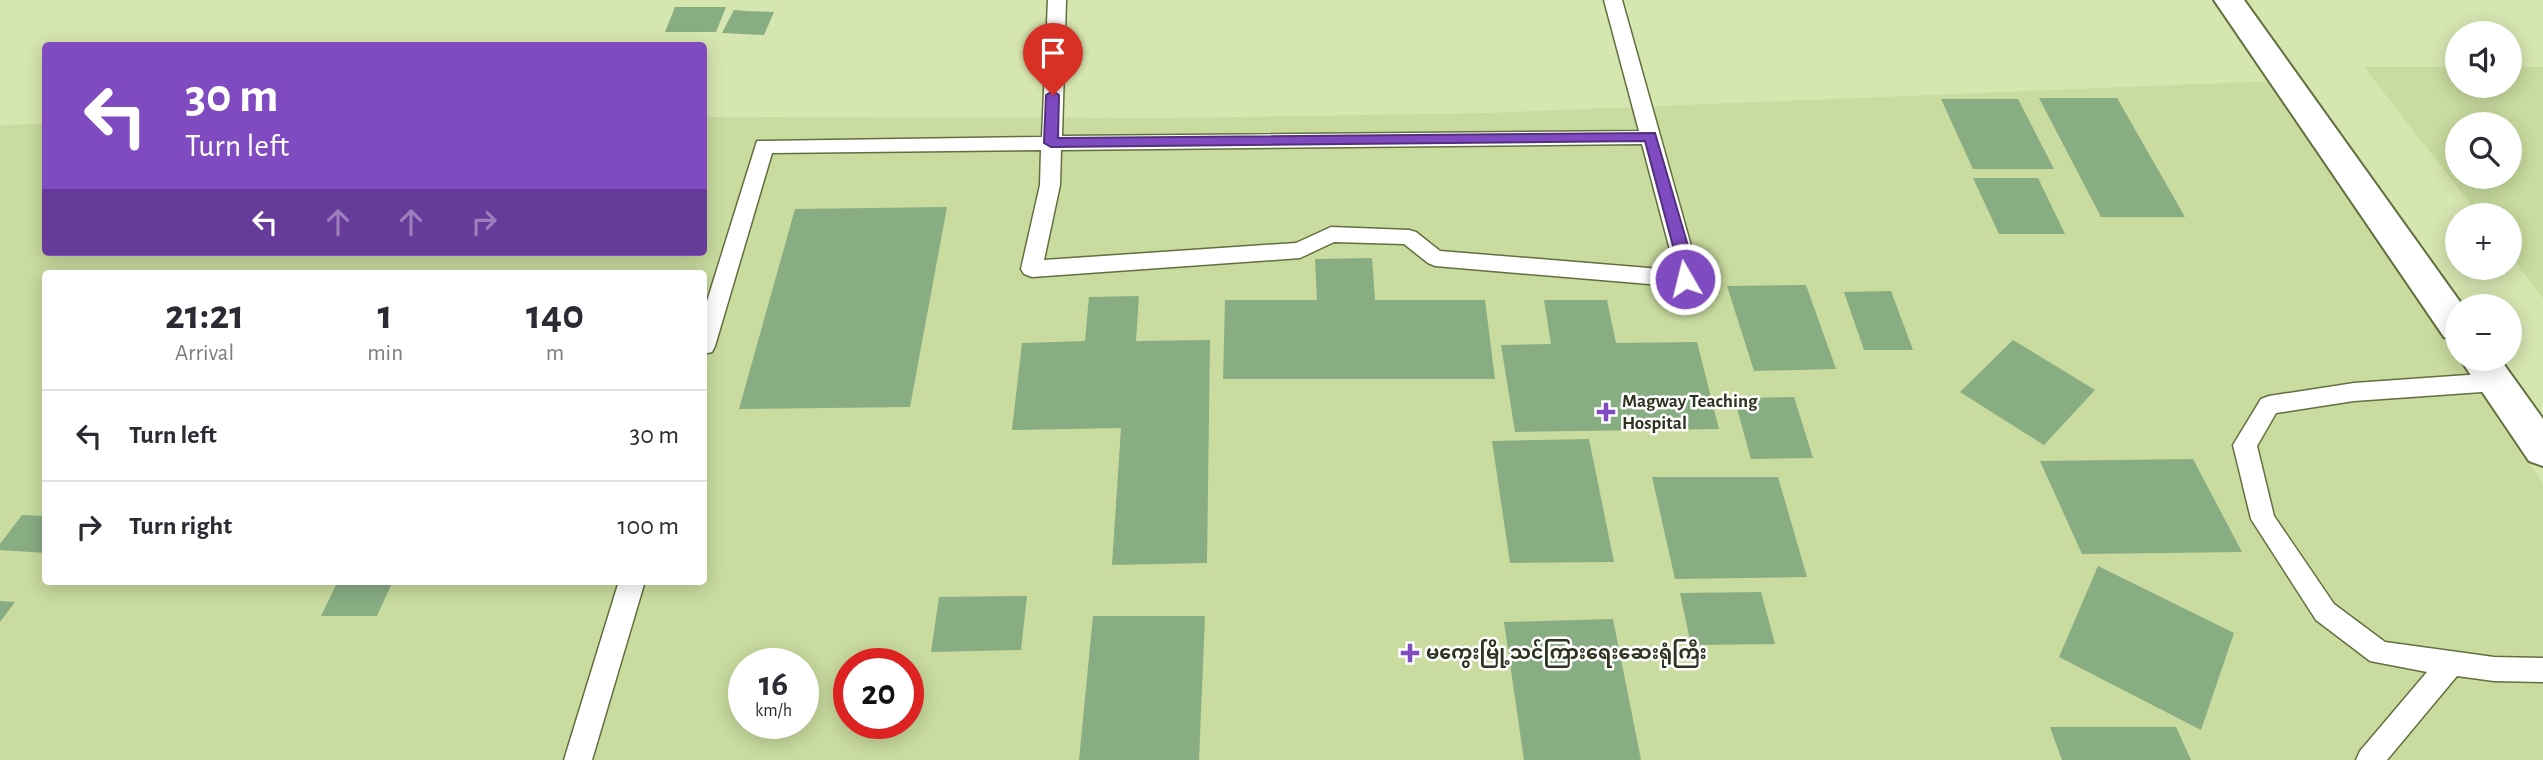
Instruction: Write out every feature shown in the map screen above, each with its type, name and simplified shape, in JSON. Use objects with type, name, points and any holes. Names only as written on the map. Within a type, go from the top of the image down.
[{"type":"street","points":[[2229,0],[2445,310]]},
{"type":"street","points":[[2489,371],[2543,450]]},
{"type":"lane","points":[[1057,0],[1050,185],[1032,269],[1300,250],[1331,234],[1409,237],[1435,258],[1685,279],[1681,246],[1613,0]]},
{"type":"lane","points":[[707,336],[764,146],[1650,137]]},
{"type":"lane","points":[[2482,371],[2269,405],[2245,445],[2263,519],[2325,612],[2379,653],[2451,663],[2543,670]]},
{"type":"lane","points":[[578,760],[631,585]]},
{"type":"lane","points":[[2370,760],[2451,663]]},
{"type":"shaded area","points":[[2364,67],[2445,67],[2445,98],[2522,98],[2522,67],[2543,67],[2543,298],[2522,271],[2522,203],[2470,203],[2459,189],[2522,189],[2522,112],[2445,112],[2445,171]]},
{"type":"shaded area","name":"Magway Teaching Hospital","points":[[2274,81],[2445,337],[2445,371],[2468,371],[2543,484],[2543,760],[0,760],[0,125],[42,124],[42,256],[707,256],[707,117],[1169,118],[1487,113]]},
{"type":"building","points":[[675,7],[726,7],[716,32],[665,32]]},
{"type":"building","points":[[734,10],[774,12],[764,35],[722,33]]},
{"type":"building","points":[[2039,98],[2117,98],[2185,217],[2101,217]]},
{"type":"building","points":[[1941,99],[2018,99],[2054,169],[1973,169]]},
{"type":"building","points":[[1973,178],[2038,178],[2065,234],[1999,234]]},
{"type":"building","points":[[947,207],[910,407],[739,409],[795,209]]},
{"type":"building","points":[[1372,258],[1375,300],[1485,300],[1495,379],[1223,379],[1225,300],[1317,300],[1315,259]]},
{"type":"building","points":[[1806,285],[1836,369],[1754,371],[1727,286]]},
{"type":"building","points":[[1891,291],[1913,350],[1864,350],[1844,292]]},
{"type":"building","points":[[1139,296],[1136,341],[1210,340],[1207,563],[1112,565],[1121,428],[1012,430],[1022,343],[1085,341],[1089,297]]},
{"type":"building","points":[[1544,300],[1607,300],[1616,343],[1697,342],[1719,429],[1515,432],[1501,345],[1551,344]]},
{"type":"building","points":[[2013,340],[2095,390],[2044,445],[1960,392]]},
{"type":"building","points":[[1794,397],[1813,458],[1751,459],[1734,398]]},
{"type":"building","points":[[1589,439],[1614,562],[1510,563],[1492,441]]},
{"type":"building","points":[[2193,459],[2242,552],[2082,554],[2040,461]]},
{"type":"building","points":[[1652,477],[1778,477],[1807,577],[1675,579]]},
{"type":"building","points":[[22,515],[42,516],[42,553],[0,550],[0,544]]},
{"type":"building","points":[[2098,566],[2234,633],[2201,730],[2059,657]]},
{"type":"building","points":[[336,585],[391,585],[377,616],[321,616]]},
{"type":"building","points":[[1761,592],[1775,644],[1691,645],[1680,593]]},
{"type":"building","points":[[1027,596],[1021,650],[931,652],[939,597]]},
{"type":"building","points":[[0,601],[15,602],[0,622]]},
{"type":"building","points":[[1093,616],[1205,616],[1199,760],[1079,760]]},
{"type":"building","points":[[1613,619],[1641,760],[1524,760],[1504,622]]},
{"type":"building","points":[[2050,727],[2176,727],[2191,760],[2062,760]]},
{"type":"place","name":"Magway Teaching Hospital","points":[[1606,412]]},
{"type":"place","name":"မကွေးမြို့သင်ကြားရေးဆေးရုံကြီး","points":[[1410,653]]},
{"type":"route","points":[[1053,95],[1051,143],[1650,137],[1681,246],[1685,279]]}]
